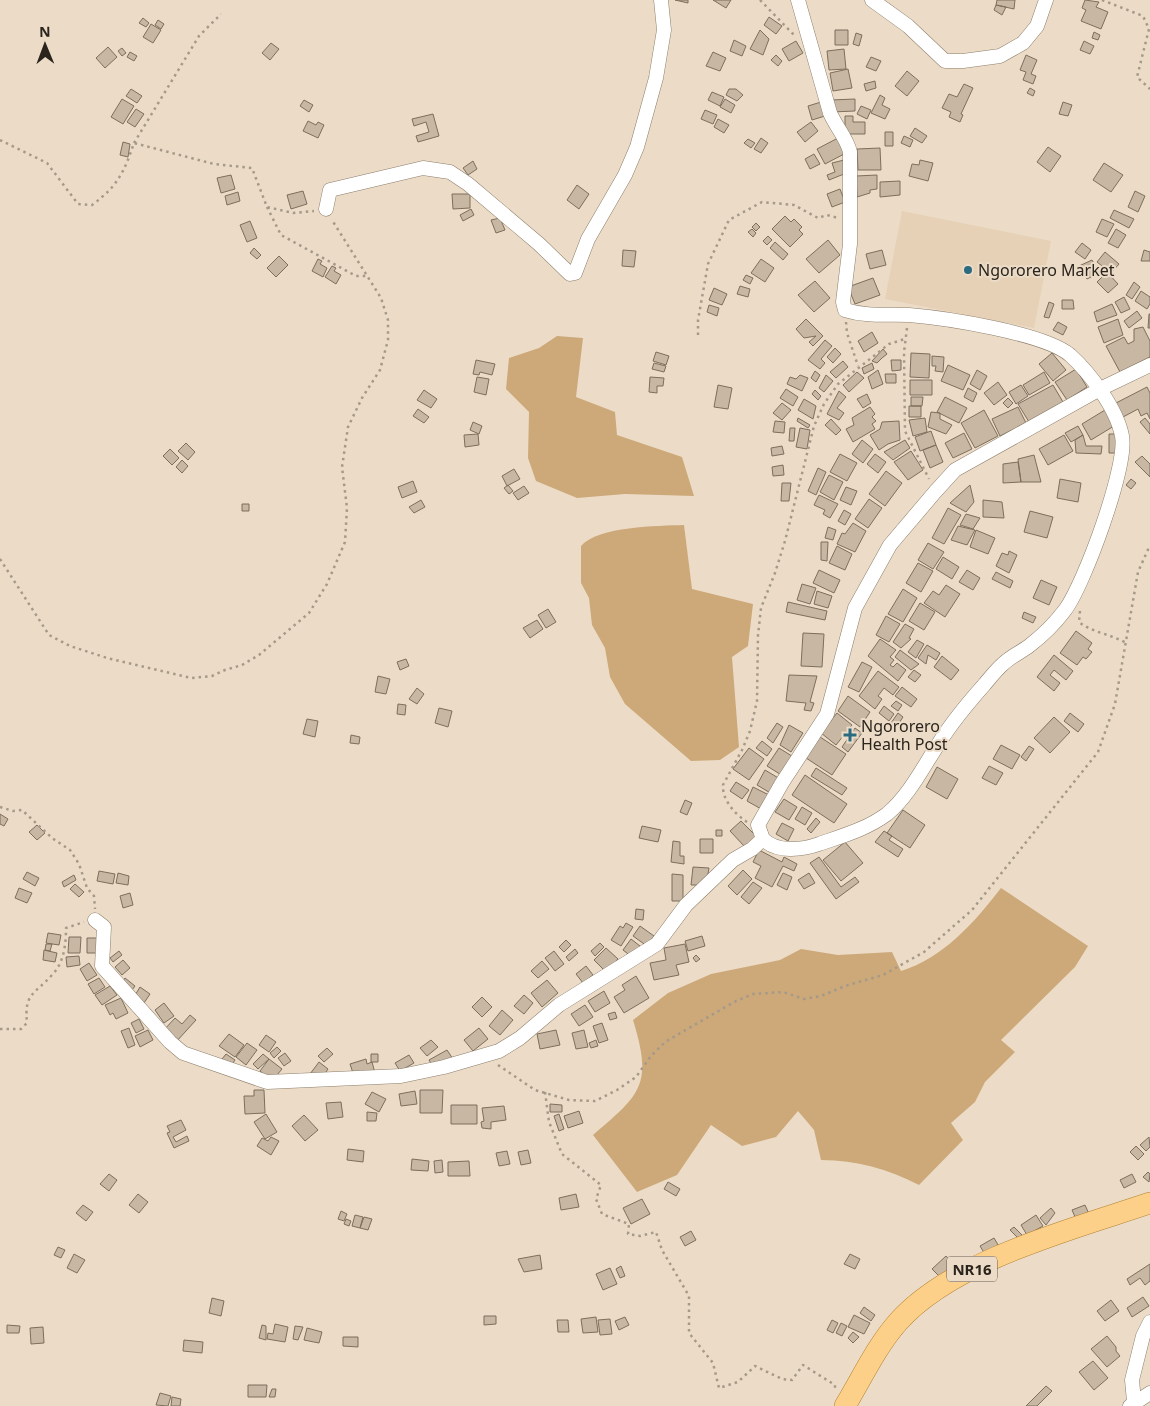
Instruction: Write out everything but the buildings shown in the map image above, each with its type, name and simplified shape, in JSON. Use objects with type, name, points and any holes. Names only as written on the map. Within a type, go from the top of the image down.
[{"type":"main road","name":"NR16","points":[[840,1399],[898,1322],[926,1296],[960,1275],[995,1258],[1150,1203]]},
{"type":"street","points":[[326,209],[330,190],[422,168],[450,172],[468,184],[539,244],[567,272],[575,274],[588,239],[624,175],[637,147],[656,78],[664,30],[660,0]]},
{"type":"street","points":[[798,0],[812,54],[836,127],[848,144],[850,152],[848,263],[842,302],[845,310],[871,315],[908,315],[962,321],[1048,343],[1069,354],[1100,388],[1118,423],[1122,435],[1124,453],[1105,518],[1090,559],[1066,608],[1032,644],[1003,664],[967,705],[940,741],[915,781],[887,813],[854,832],[810,847],[787,850],[767,843],[763,839],[758,825],[782,783],[827,714],[855,608],[890,545],[955,470],[1100,388],[1150,365]]},
{"type":"street","points":[[872,0],[908,26],[945,61],[963,62],[1000,56],[1023,43],[1037,26],[1046,0]]},
{"type":"street","points":[[95,920],[104,927],[102,966],[170,1042],[183,1053],[213,1065],[267,1082],[401,1076],[444,1067],[499,1051],[520,1038],[559,1005],[656,944],[686,905],[733,860],[752,849],[763,839]]},
{"type":"street","points":[[1132,1404],[1132,1380],[1143,1336],[1150,1322]]},
{"type":"street","points":[[1132,1404],[1150,1392]]},
{"type":"path","points":[[760,0],[812,54]]},
{"type":"path","points":[[1102,0],[1143,16],[1149,28],[1137,77],[1150,89]]},
{"type":"path","points":[[0,140],[48,163],[78,204],[92,205],[109,193],[124,173],[134,143],[199,36],[221,14]]},
{"type":"path","points":[[134,143],[214,164],[252,168],[267,207],[281,235],[356,276],[367,276]]},
{"type":"path","points":[[698,335],[698,320],[708,264],[729,220],[762,202],[794,205],[818,218],[827,215],[833,218],[849,218]]},
{"type":"path","points":[[0,559],[49,635],[70,646],[107,658],[190,678],[212,676],[242,665],[259,655],[309,613],[327,584],[345,542],[347,508],[342,467],[348,428],[362,398],[380,370],[388,340],[388,320],[381,298],[326,209],[292,213],[267,207]]},
{"type":"path","points":[[845,310],[847,333],[858,366]]},
{"type":"path","points":[[908,315],[905,339],[905,431],[935,492]]},
{"type":"path","points":[[758,825],[748,822],[736,814],[723,791],[727,775],[742,750],[750,731],[757,701],[758,635],[761,608],[782,549],[814,426],[824,404],[838,384],[858,366],[889,344],[905,339]]},
{"type":"path","points":[[499,1051],[498,1067],[534,1090],[569,1100],[595,1101],[617,1090],[636,1076],[651,1056],[665,1042],[753,994],[783,992],[804,998],[821,996],[844,986],[883,975],[924,952],[972,910],[1098,752],[1115,704],[1138,572],[1150,545]]},
{"type":"path","points":[[1080,605],[1079,622],[1087,628],[1113,635],[1126,643]]},
{"type":"path","points":[[0,807],[13,811],[22,810],[52,838],[70,850],[80,864],[87,888],[94,896]]},
{"type":"path","points":[[0,1029],[21,1029],[27,1023],[26,1005],[29,997],[54,974],[66,947],[66,928],[95,920]]},
{"type":"path","points":[[545,1092],[549,1122],[562,1154],[601,1185],[596,1199],[602,1214],[629,1224],[628,1234],[640,1236],[656,1232],[662,1250],[689,1296],[689,1334],[713,1363],[718,1388],[738,1382],[755,1366],[782,1379],[792,1380],[803,1365],[835,1385],[840,1399]]},
{"type":"shaded area","name":"Ngororero Market","points":[[902,211],[1051,241],[1034,328],[885,299]]},
{"type":"shaded area","points":[[557,336],[583,338],[576,397],[615,412],[617,435],[682,457],[694,496],[625,494],[577,498],[536,481],[528,458],[529,412],[506,389],[509,358],[539,348]]},
{"type":"shaded area","points":[[684,525],[692,589],[753,604],[748,646],[732,657],[739,747],[720,760],[691,761],[625,704],[610,677],[605,648],[592,625],[589,598],[581,583],[581,546],[589,539],[601,534],[629,528]]},
{"type":"shaded area","points":[[1001,888],[1088,946],[1075,967],[1001,1040],[1015,1052],[985,1082],[975,1102],[951,1123],[963,1140],[919,1185],[872,1166],[834,1160],[821,1160],[814,1130],[798,1111],[776,1137],[742,1146],[711,1125],[677,1175],[637,1192],[593,1135],[622,1109],[632,1098],[638,1086],[642,1074],[642,1060],[633,1020],[668,993],[711,974],[780,960],[801,949],[838,955],[892,952],[901,971],[931,957],[957,938]]},
{"type":"place","name":"Ngororero Market","points":[[968,270]]},
{"type":"place","name":"Ngororero Health Post","points":[[850,735]]}]
